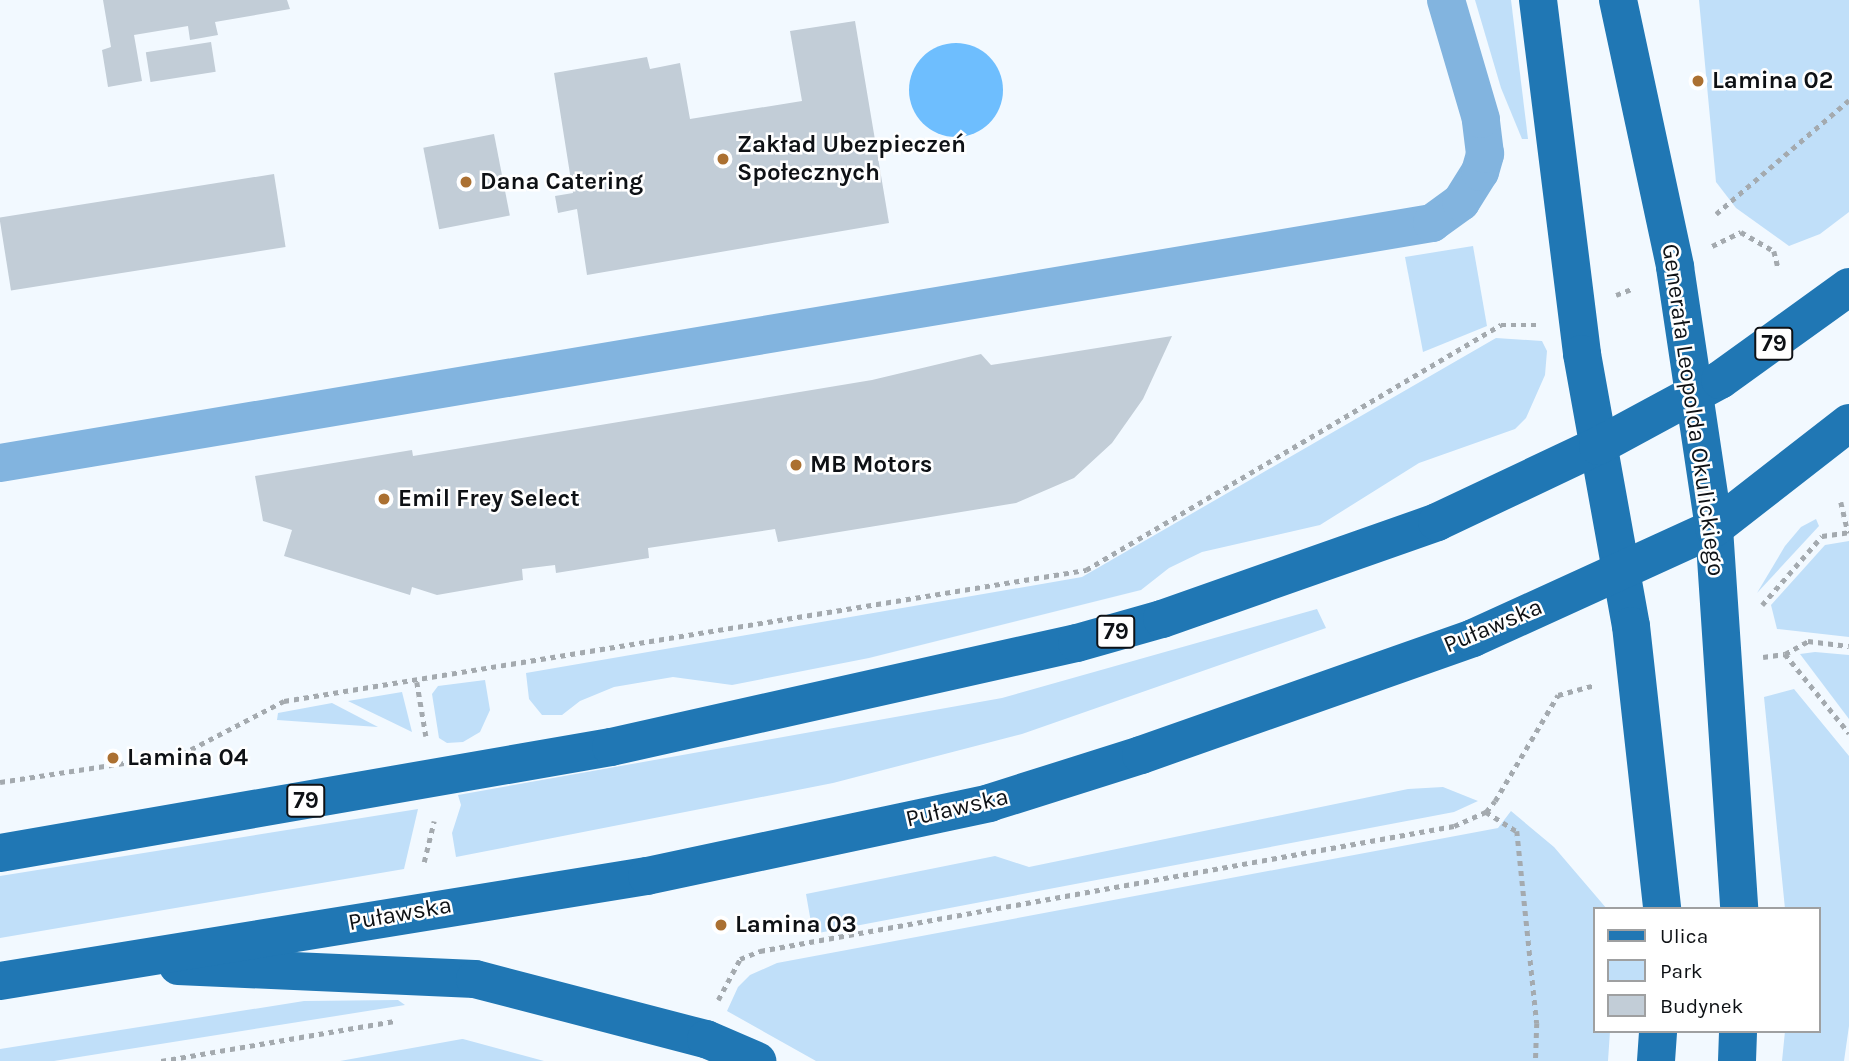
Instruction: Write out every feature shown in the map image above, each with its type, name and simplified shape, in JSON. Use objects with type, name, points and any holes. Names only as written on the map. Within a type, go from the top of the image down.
[{"type":"main road","points":[[1538,0],[1576,312],[1621,568],[1657,832],[1662,907]]},
{"type":"main road","name":"Generała Leopolda Okulickiego","points":[[1618,0],[1633,83],[1661,186],[1714,528],[1739,907]]},
{"type":"main road","name":"79","points":[[0,853],[611,747],[1077,643],[1255,589],[1437,522],[1598,446],[1695,396],[1849,287]]},
{"type":"main road","name":"Puławska","points":[[0,981],[647,876],[989,803],[1141,755],[1473,638],[1621,568],[1714,528],[1841,435]]},
{"type":"main road","points":[[117,962],[279,974],[358,972],[475,979],[706,1039],[757,1061]]},
{"type":"main road","points":[[1656,1061],[1658,1033]]},
{"type":"main road","points":[[1737,1061],[1738,1033]]},
{"type":"lane","points":[[0,463],[1432,223],[1461,202],[1480,172],[1485,155],[1481,119],[1446,0]]},
{"type":"path","points":[[1716,215],[1849,100]]},
{"type":"path","points":[[1710,247],[1741,232],[1774,251],[1778,267]]},
{"type":"path","points":[[1612,297],[1644,284]]},
{"type":"path","points":[[0,782],[182,754],[284,701],[417,682],[1086,570],[1501,325],[1542,324]]},
{"type":"path","points":[[1759,618],[1762,604],[1822,536],[1848,533],[1841,502]]},
{"type":"path","points":[[1849,646],[1808,641],[1785,654],[1849,733]]},
{"type":"path","points":[[1760,648],[1761,658]]},
{"type":"path","points":[[417,682],[428,749]]},
{"type":"path","points":[[740,959],[760,951],[1454,826],[1486,812],[1558,695],[1601,684]]},
{"type":"path","points":[[1486,812],[1517,831],[1537,1023],[1536,1061]]},
{"type":"path","points":[[424,862],[435,815]]},
{"type":"path","points":[[161,1061],[403,1019]]},
{"type":"green space","points":[[1475,0],[1511,0],[1528,139],[1522,139],[1501,88]]},
{"type":"green space","points":[[1699,0],[1849,0],[1849,212],[1820,234],[1789,246],[1736,208],[1716,182]]},
{"type":"green space","points":[[1473,246],[1487,326],[1423,352],[1405,257]]},
{"type":"green space","points":[[1496,338],[1542,341],[1547,351],[1545,375],[1526,418],[1515,429],[1419,463],[1320,525],[1202,552],[1169,568],[1141,590],[869,658],[732,685],[673,677],[614,687],[580,701],[562,715],[542,715],[529,699],[526,673],[1082,577]]},
{"type":"green space","points":[[1816,519],[1819,526],[1757,593],[1785,546],[1801,527]]},
{"type":"green space","points":[[1849,541],[1849,637],[1777,629],[1771,605],[1825,545]]},
{"type":"green space","points":[[1317,609],[1326,628],[1022,734],[833,783],[456,857],[452,833],[461,805],[458,795],[1002,698]]},
{"type":"green space","points":[[1815,652],[1849,655],[1849,719],[1800,654]]},
{"type":"green space","points":[[485,680],[490,710],[480,732],[463,742],[447,743],[439,738],[432,694],[438,686]]},
{"type":"green space","points":[[1794,689],[1849,756],[1849,1026],[1844,1061],[1782,1061],[1785,1033],[1821,1033],[1821,907],[1785,907],[1764,697]]},
{"type":"green space","points":[[402,692],[412,732],[348,701]]},
{"type":"green space","points":[[332,703],[378,727],[277,720],[278,713]]},
{"type":"green space","points":[[1443,787],[1478,801],[1454,812],[813,934],[806,894],[995,856],[1029,867],[1408,789]]},
{"type":"green space","points":[[418,809],[404,869],[0,938],[0,876]]},
{"type":"green space","points":[[1511,811],[1554,847],[1605,907],[1594,907],[1594,1033],[1610,1033],[1608,1061],[816,1061],[727,1011],[738,987],[750,975],[777,963],[1498,828]]},
{"type":"green space","points":[[398,1000],[405,1005],[54,1061],[0,1061],[0,1049],[304,1001]]},
{"type":"green space","points":[[462,1039],[544,1061],[340,1061]]},
{"type":"water","points":[[956,43],[974,47],[989,57],[999,72],[1003,90],[999,108],[989,123],[974,133],[956,137],[938,133],[923,123],[913,108],[909,90],[913,72],[923,57],[938,47]]},
{"type":"building","points":[[103,0],[287,0],[290,9],[215,22],[218,35],[190,40],[188,26],[134,35],[142,81],[108,87],[102,50],[111,47]]},
{"type":"building","name":"Zakład Ubezpieczeń Społecznych","points":[[855,21],[889,223],[587,275],[577,209],[558,213],[555,196],[573,193],[554,73],[647,57],[650,69],[680,63],[690,119],[802,101],[790,31]]},
{"type":"building","points":[[211,42],[216,72],[151,82],[146,52]]},
{"type":"building","name":"Dana Catering","points":[[494,134],[510,215],[439,229],[423,148]]},
{"type":"building","points":[[274,174],[286,247],[11,291],[0,217]]},
{"type":"building","name":"MB Motors","points":[[1172,336],[1143,399],[1112,443],[1074,478],[1016,503],[778,542],[775,529],[648,548],[649,558],[556,573],[555,565],[522,569],[523,580],[437,595],[412,587],[410,595],[284,556],[292,530],[263,521],[255,476],[412,450],[413,456],[872,380],[981,354],[991,365]]},
{"type":"place","name":"Lamina 02","points":[[1698,81]]},
{"type":"place","name":"Zakład Ubezpieczeń Społecznych","points":[[723,159]]},
{"type":"place","name":"Dana Catering","points":[[466,182]]},
{"type":"place","name":"MB Motors","points":[[796,465]]},
{"type":"place","name":"Emil Frey Select","points":[[384,499]]},
{"type":"place","name":"Lamina 04","points":[[113,758]]},
{"type":"place","name":"Lamina 03","points":[[721,925]]}]
